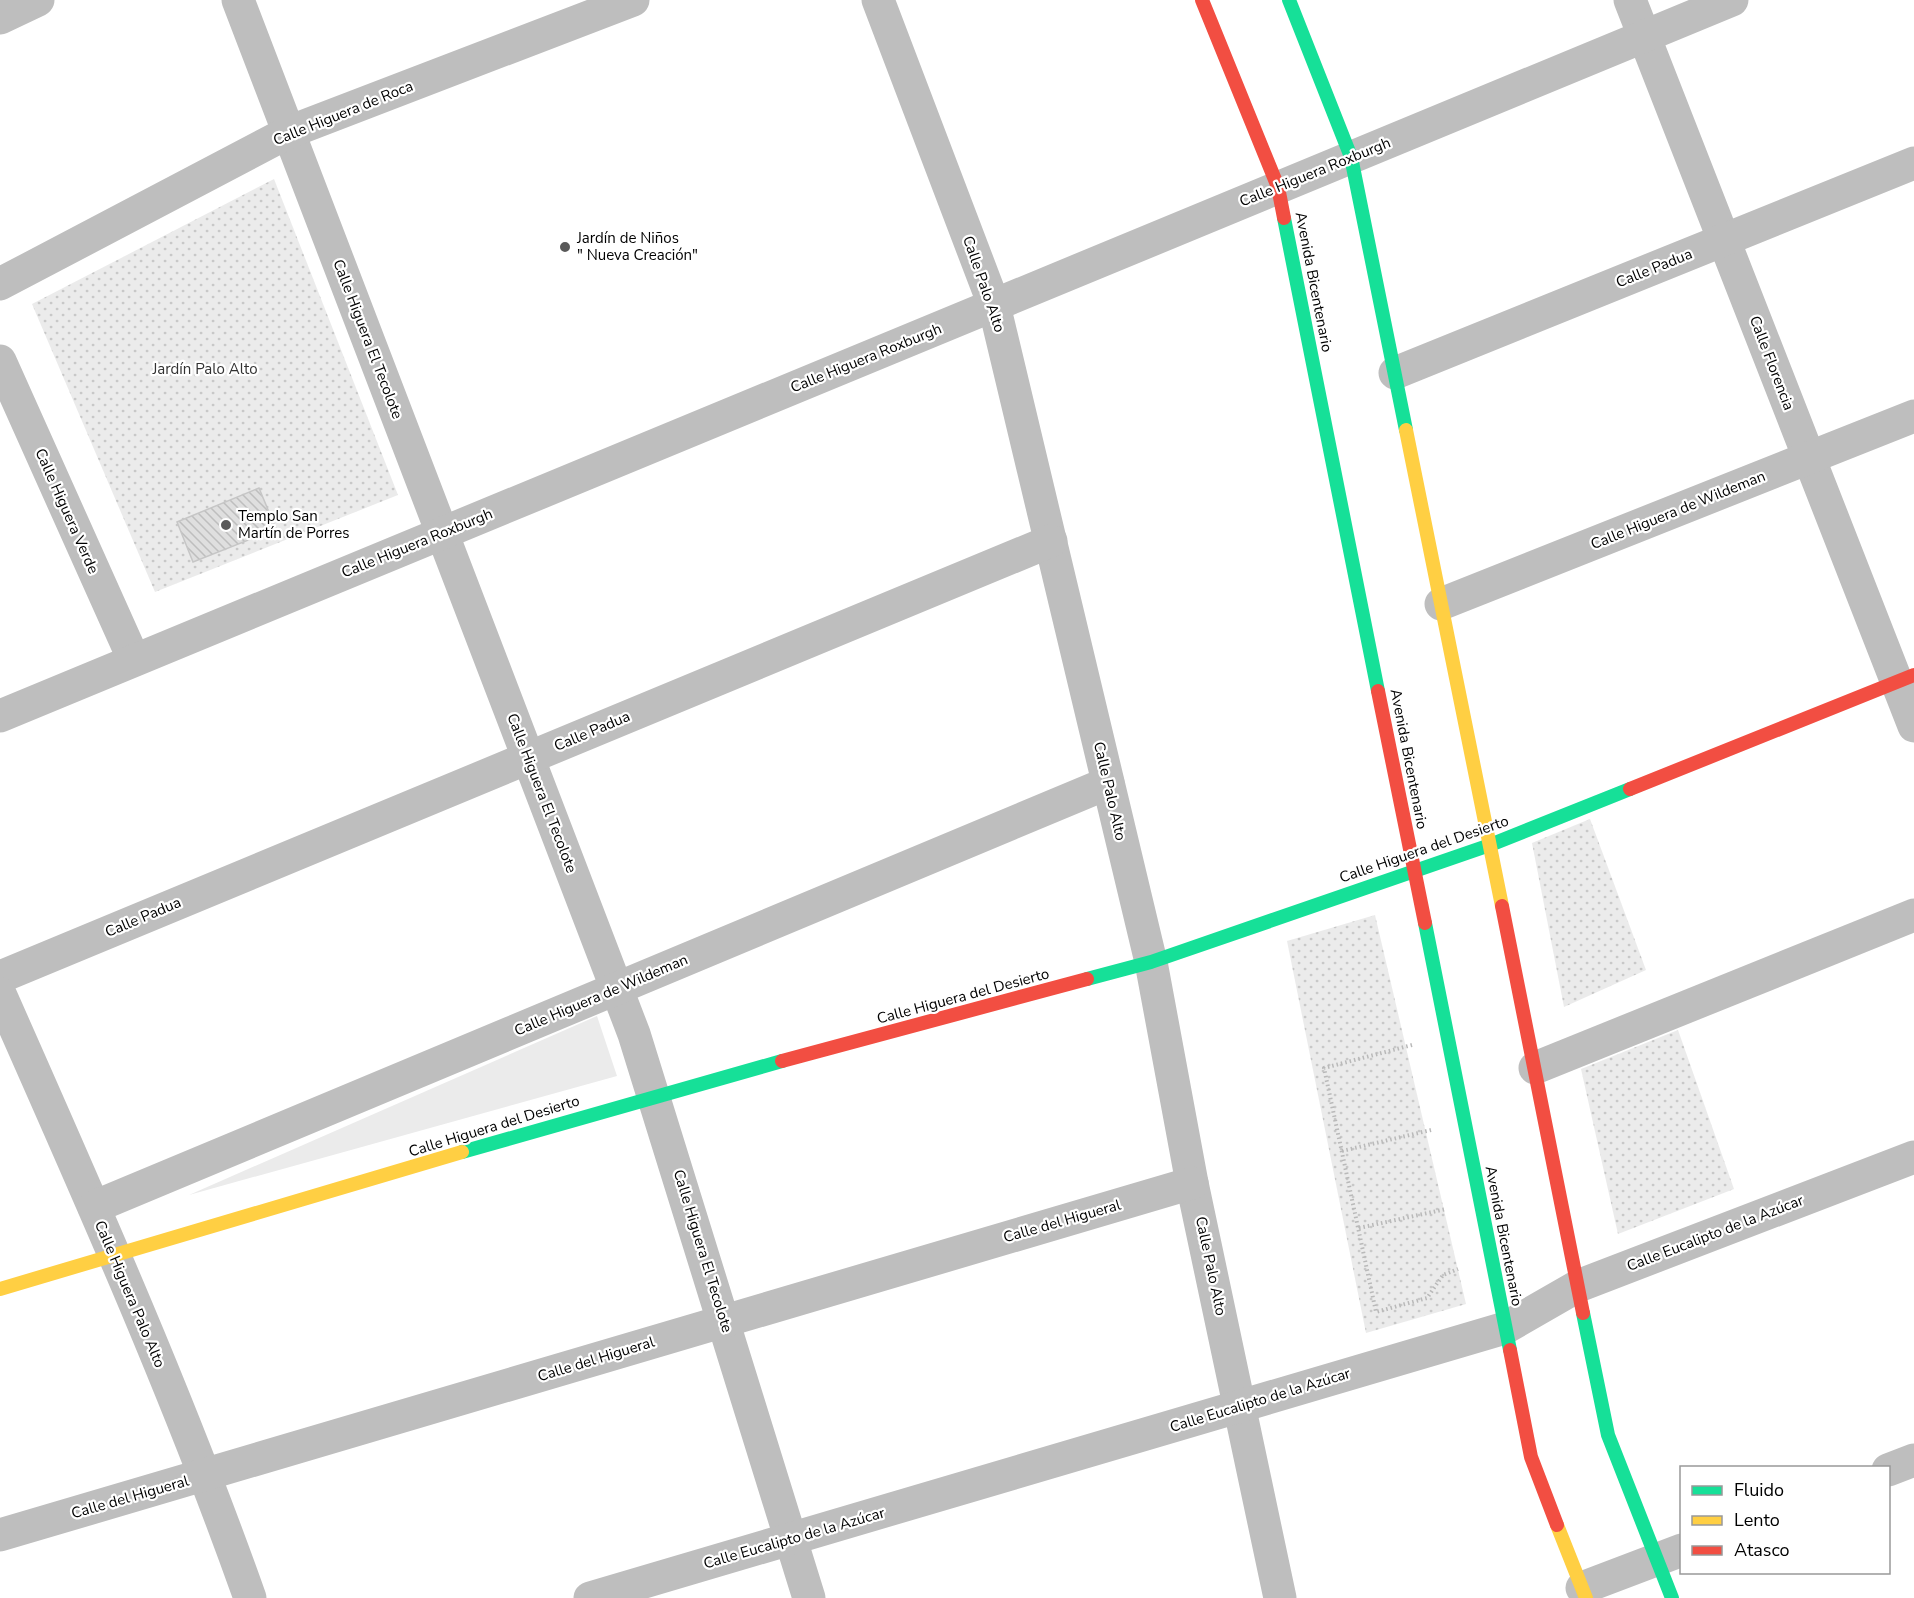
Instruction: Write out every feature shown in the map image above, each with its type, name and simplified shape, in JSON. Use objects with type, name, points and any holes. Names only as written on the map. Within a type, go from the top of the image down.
[{"type":"street","points":[[0,18],[38,0]]},
{"type":"street","name":"Calle Higuera El Tecolote","points":[[238,0],[617,989],[655,1095],[809,1598]]},
{"type":"street","name":"Calle Higuera de Roca","points":[[0,284],[289,132],[633,0]]},
{"type":"street","name":"Calle Palo Alto","points":[[878,0],[994,305],[1151,962],[1192,1183],[1280,1598]]},
{"type":"street","name":"Avenida Bicentenario","points":[[1202,0],[1278,187],[1531,1456],[1584,1593]]},
{"type":"street","points":[[1289,0],[1351,157],[1608,1435],[1669,1555],[1672,1598]]},
{"type":"street","name":"Calle Florencia","points":[[1630,0],[1810,458],[1905,679],[1914,726]]},
{"type":"street","name":"Calle Higuera Roxburgh","points":[[0,716],[1732,0]]},
{"type":"street","name":"Calle Padua","points":[[1395,373],[1914,162]]},
{"type":"street","name":"Calle Higuera Verde","points":[[0,361],[134,660]]},
{"type":"street","name":"Calle Higuera de Wildeman","points":[[1441,604],[1914,416]]},
{"type":"street","name":"Calle Padua","points":[[0,977],[1050,541]]},
{"type":"street","name":"Calle Higuera del Desierto","points":[[0,1289],[169,1241],[655,1095],[1151,962],[1415,873],[1490,845],[1905,679]]},
{"type":"street","name":"Calle Higuera de Wildeman","points":[[94,1207],[1108,783]]},
{"type":"street","points":[[1534,1068],[1914,915]]},
{"type":"street","name":"Calle Higuera Palo Alto","points":[[0,994],[115,1255],[207,1474],[250,1598]]},
{"type":"street","name":"Calle Eucalipto de la Azúcar","points":[[590,1598],[1505,1328],[1578,1286],[1914,1157]]},
{"type":"street","name":"Calle del Higueral","points":[[0,1535],[1192,1183]]},
{"type":"street","points":[[1890,1469],[1914,1460]]},
{"type":"street","points":[[1584,1593],[1669,1555]]},
{"type":"path","points":[[1413,1045],[1324,1068],[1377,1312],[1427,1298],[1443,1275],[1462,1268]]},
{"type":"path","points":[[1342,1151],[1431,1130]]},
{"type":"path","points":[[1359,1228],[1449,1208]]},
{"type":"green space","name":"Jardín Palo Alto","points":[[274,179],[398,495],[155,592],[32,304]]},
{"type":"green space","points":[[1590,819],[1646,970],[1564,1007],[1532,843]]},
{"type":"green space","points":[[1375,915],[1466,1304],[1366,1333],[1287,941]]},
{"type":"green space","points":[[597,1016],[617,1076],[189,1195]]},
{"type":"green space","points":[[1678,1030],[1734,1189],[1618,1234],[1581,1069]]},
{"type":"building","name":"Templo San Martín de Porres","points":[[259,488],[276,529],[193,562],[177,522]]},
{"type":"traffic: fast","points":[[1289,0],[1351,157],[1406,430]]},
{"type":"traffic: fast","points":[[1284,218],[1378,691]]},
{"type":"traffic: fast","points":[[1087,979],[1151,962],[1490,845],[1630,789]]},
{"type":"traffic: fast","points":[[1425,923],[1510,1350]]},
{"type":"traffic: fast","points":[[462,1152],[782,1061]]},
{"type":"traffic: fast","points":[[1583,1313],[1608,1435],[1672,1598]]},
{"type":"traffic: slow","points":[[1406,430],[1502,906]]},
{"type":"traffic: slow","points":[[0,1289],[462,1152]]},
{"type":"traffic: slow","points":[[1557,1525],[1586,1598]]},
{"type":"traffic: jam","points":[[1202,0],[1278,187],[1284,218]]},
{"type":"traffic: jam","points":[[1630,789],[1914,675]]},
{"type":"traffic: jam","points":[[1378,691],[1425,923]]},
{"type":"traffic: jam","points":[[1502,906],[1583,1313]]},
{"type":"traffic: jam","points":[[782,1061],[1087,979]]},
{"type":"traffic: jam","points":[[1510,1350],[1531,1457],[1557,1525]]},
{"type":"place","name":"Jardín de Niños \" Nueva Creación\"","points":[[565,247]]},
{"type":"place","name":"Templo San Martín de Porres","points":[[226,525]]}]
